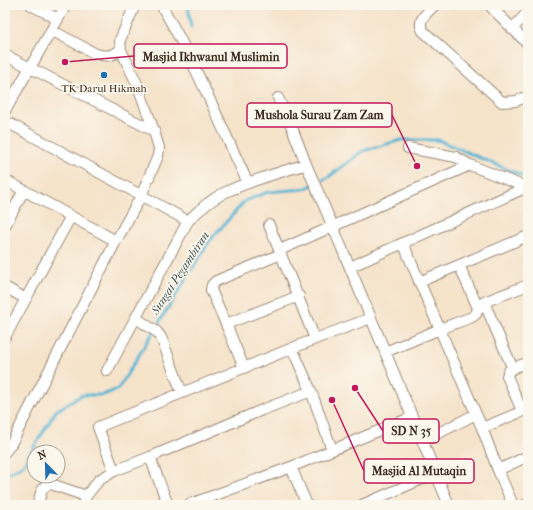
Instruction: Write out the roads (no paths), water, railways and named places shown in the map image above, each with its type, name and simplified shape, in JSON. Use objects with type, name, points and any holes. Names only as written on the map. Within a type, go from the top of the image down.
[{"type":"street","points":[[31,5],[58,19]]},
{"type":"street","points":[[5,111],[66,5]]},
{"type":"street","points":[[5,452],[11,444],[116,241],[141,196],[158,156],[159,148],[154,131],[138,86],[121,50],[120,40],[135,5]]},
{"type":"street","points":[[161,5],[172,23],[193,65],[248,184]]},
{"type":"street","points":[[435,5],[422,18],[420,23],[423,31],[502,102],[516,101],[528,96]]},
{"type":"street","points":[[489,5],[528,44]]},
{"type":"street","points":[[512,29],[528,12]]},
{"type":"street","points":[[52,30],[96,54],[104,56],[112,55],[121,50]]},
{"type":"street","points":[[5,55],[154,131]]},
{"type":"street","points":[[278,98],[291,125],[449,505]]},
{"type":"street","points":[[5,121],[188,222]]},
{"type":"street","points":[[408,148],[456,157],[470,165],[527,188]]},
{"type":"street","points":[[244,368],[211,290],[212,285],[333,227],[470,165]]},
{"type":"street","points":[[107,370],[188,222],[205,205],[221,194],[307,166]]},
{"type":"street","points":[[5,180],[116,241]]},
{"type":"street","points":[[350,267],[527,188]]},
{"type":"street","points":[[5,226],[24,190]]},
{"type":"street","points":[[5,337],[71,216]]},
{"type":"street","points":[[269,225],[316,338]]},
{"type":"street","points":[[419,282],[528,236]]},
{"type":"street","points":[[403,243],[482,428],[513,505]]},
{"type":"street","points":[[459,265],[513,369]]},
{"type":"street","points":[[385,352],[472,317],[476,314],[481,305],[528,286]]},
{"type":"street","points":[[5,287],[26,299]]},
{"type":"street","points":[[226,324],[299,296]]},
{"type":"street","points":[[136,318],[157,332],[164,343],[182,393]]},
{"type":"street","points":[[114,471],[98,427],[316,338],[371,318]]},
{"type":"street","points":[[292,348],[332,450]]},
{"type":"street","points":[[482,428],[525,410],[508,376],[508,372],[528,363]]},
{"type":"street","points":[[38,505],[43,488],[47,484],[51,484],[84,501],[99,480],[114,471],[310,391]]},
{"type":"street","points":[[423,441],[476,414]]},
{"type":"street","points":[[188,505],[291,467],[412,417]]},
{"type":"street","points":[[498,470],[528,456]]},
{"type":"street","points":[[150,457],[168,505]]},
{"type":"street","points":[[291,467],[307,505]]},
{"type":"street","points":[[362,505],[436,473]]},
{"type":"street","points":[[524,505],[528,504]]},
{"type":"waterway","points":[[188,5],[191,27]]},
{"type":"waterway","name":"Sungai Pegambiran","points":[[5,475],[23,465],[56,411],[82,395],[103,395],[118,389],[210,240],[245,201],[268,192],[304,189],[327,178],[363,151],[401,140],[438,140],[528,178]]},
{"type":"place","name":"Masjid Ikhwanul Muslimin","points":[[65,62]]},
{"type":"place","name":"TK Darul Hikmah","points":[[104,75]]},
{"type":"place","name":"Mushola Surau Zam Zam","points":[[417,166]]},
{"type":"place","name":"SD N 35","points":[[355,388]]},
{"type":"place","name":"Masjid Al Mutaqin","points":[[332,400]]}]
